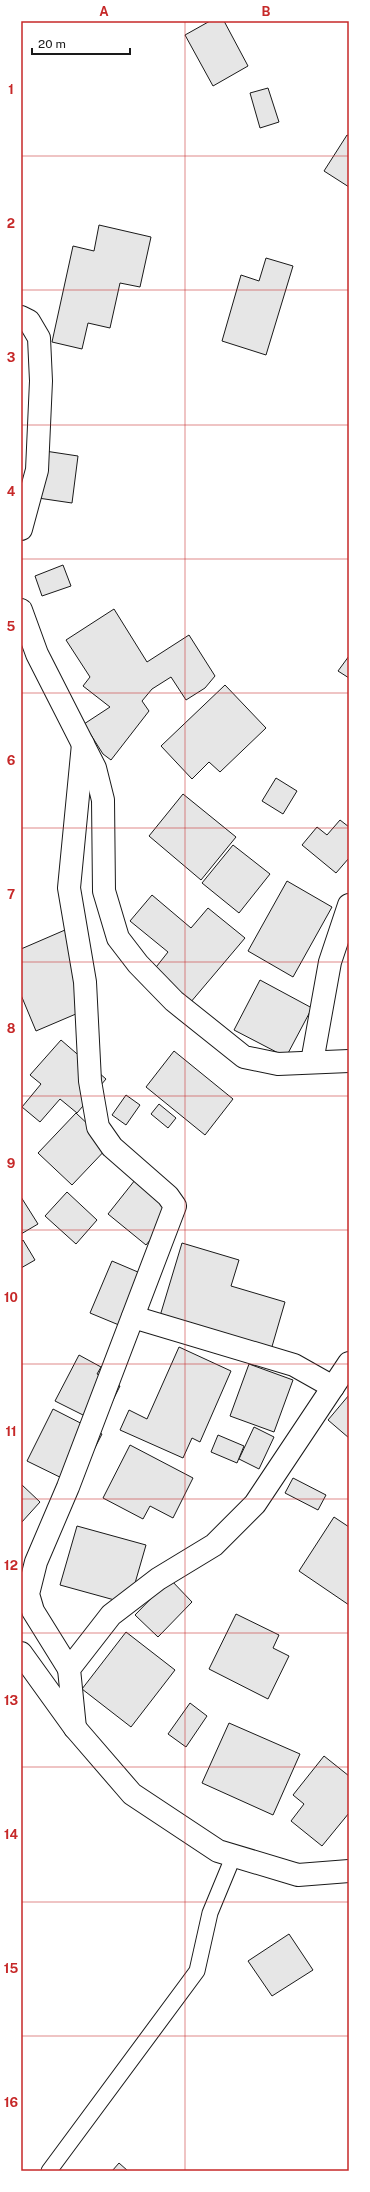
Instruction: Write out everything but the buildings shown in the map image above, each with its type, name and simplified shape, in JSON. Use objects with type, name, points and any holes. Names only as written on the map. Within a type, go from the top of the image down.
[{"type":"street","points":[[21,317],[29,321],[39,338],[41,381],[37,470],[21,529]]},
{"type":"street","points":[[21,610],[37,654],[95,768],[103,800],[104,891],[118,938],[138,964],[174,1001],[244,1057],[278,1064],[349,1061]]},
{"type":"street","points":[[75,1728],[69,1669],[33,1611],[28,1594],[36,1562],[68,1487],[175,1206],[168,1196],[112,1147],[98,1127],[90,1081],[85,982],[69,888],[83,744]]},
{"type":"street","points":[[312,1062],[330,962],[349,905]]},
{"type":"street","points":[[134,1317],[294,1365],[333,1387]]},
{"type":"street","points":[[69,1669],[111,1615],[158,1580],[214,1546],[255,1504],[349,1363]]},
{"type":"street","points":[[21,1652],[75,1728],[132,1794],[218,1851],[298,1875],[349,1871]]},
{"type":"lane","points":[[49,2171],[197,1971],[210,1913],[234,1856]]}]
